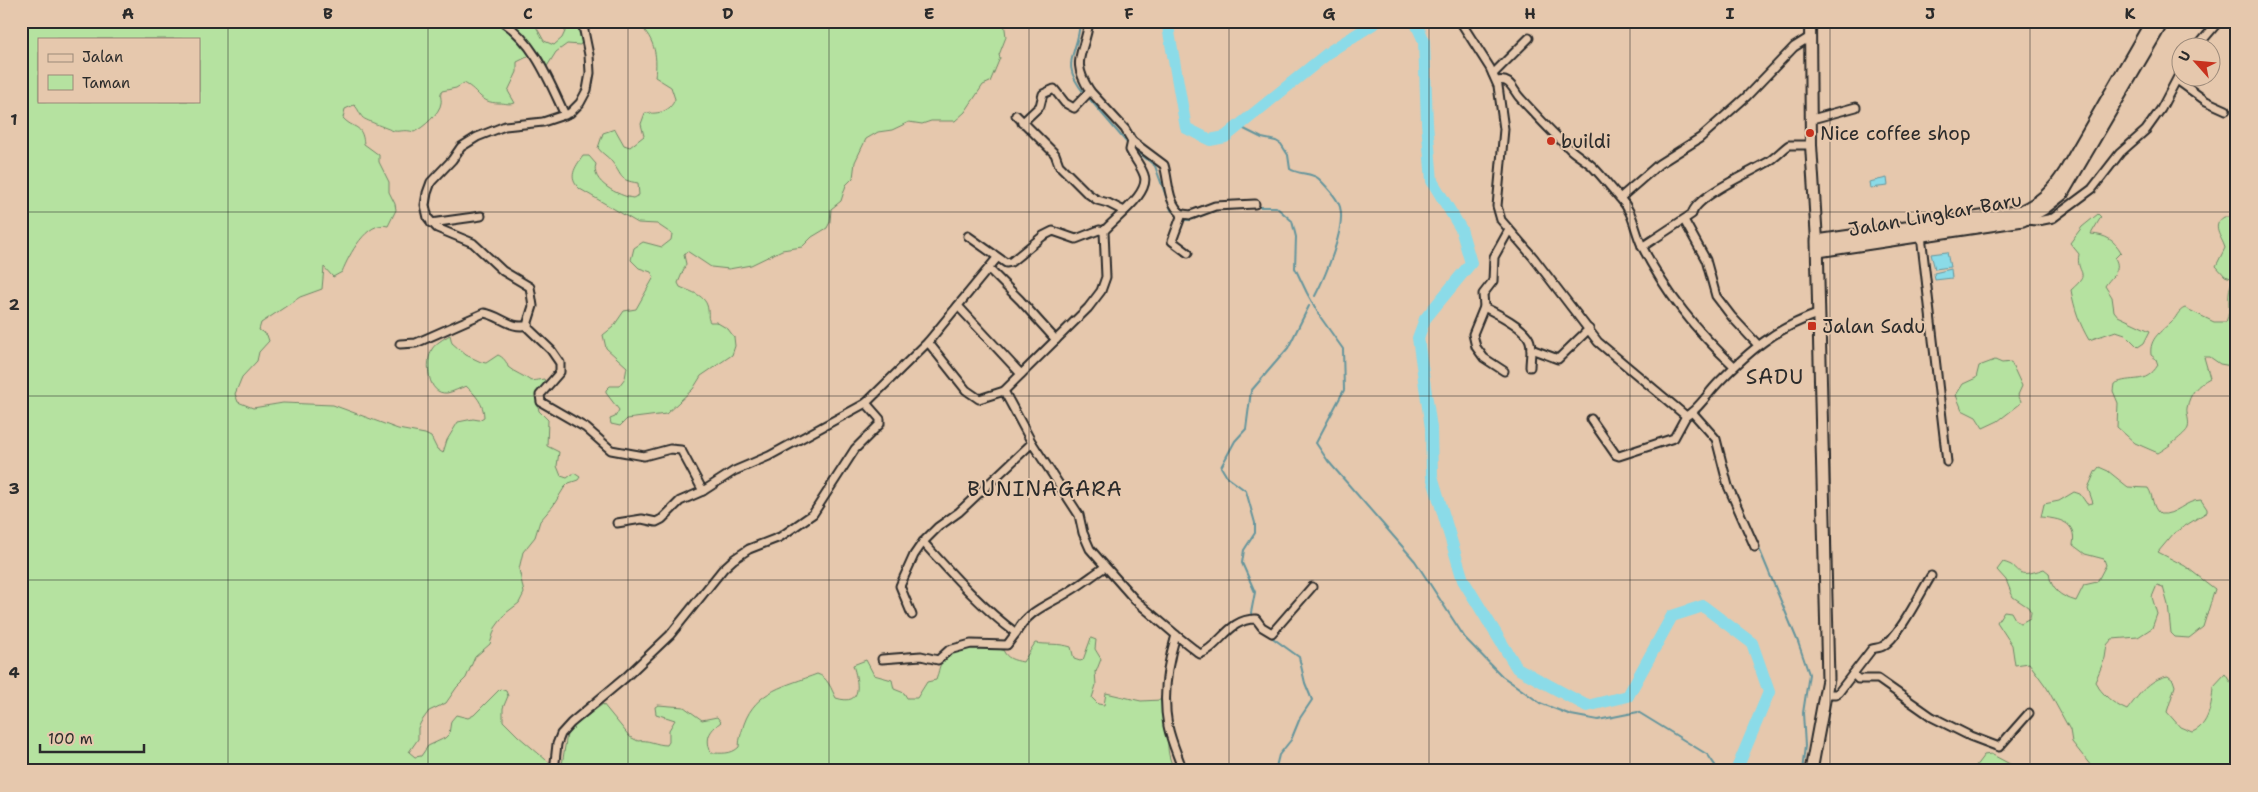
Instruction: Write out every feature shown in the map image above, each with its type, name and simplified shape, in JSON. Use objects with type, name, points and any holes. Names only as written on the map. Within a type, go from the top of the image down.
[{"type":"highway","name":"Jalan Lingkar Baru","points":[[1817,246],[2022,211],[2037,204],[2050,192],[2065,172],[2152,21]]},
{"type":"highway","name":"Jalan Lingkar Baru","points":[[1817,246],[1921,235],[2023,220],[2044,209],[2062,194],[2164,21]]},
{"type":"highway","points":[[1811,771],[1828,679],[1817,246]]},
{"type":"main road","points":[[1810,21],[1811,145],[1817,246]]},
{"type":"street","points":[[502,21],[515,31],[532,50],[565,115]]},
{"type":"street","points":[[582,21],[589,55],[587,90],[580,103],[570,113],[565,115],[543,122],[505,126],[477,137],[461,147],[452,160],[430,182],[425,205],[431,223],[437,228],[474,243],[503,271],[528,285],[533,306],[528,325],[530,330],[551,350],[560,363],[560,372],[540,395],[541,402],[570,417],[611,450],[644,456],[670,449],[681,450],[703,491]]},
{"type":"street","points":[[928,342],[966,390],[979,399],[1004,391],[1088,308],[1101,291],[1106,277],[1104,232],[1140,194],[1145,180],[1125,129],[1087,93],[1081,77],[1080,55],[1088,37],[1089,21]]},
{"type":"street","points":[[1460,21],[1495,77],[1504,129],[1498,206],[1500,220],[1522,243],[1598,342],[1689,414],[1716,439],[1728,486],[1755,546]]},
{"type":"street","points":[[2205,38],[2219,21]]},
{"type":"street","points":[[1620,198],[1659,164],[1700,138],[1746,97],[1794,47],[1810,37]]},
{"type":"street","points":[[1495,77],[1529,38]]},
{"type":"street","points":[[1495,77],[1510,82],[1518,96],[1537,117],[1570,149],[1592,166],[1620,198],[1634,218],[1642,247],[1675,302],[1708,341],[1734,366]]},
{"type":"street","points":[[2023,220],[2038,221],[2053,218],[2087,193],[2120,153],[2146,130],[2172,88]]},
{"type":"street","points":[[2192,88],[2206,101],[2226,110]]},
{"type":"street","points":[[1022,124],[1040,106],[1043,94],[1054,89],[1065,103],[1074,108],[1087,93]]},
{"type":"street","points":[[1812,119],[1856,107]]},
{"type":"street","points":[[1016,114],[1022,124],[1055,154],[1059,165],[1088,194],[1124,212]]},
{"type":"street","points":[[1131,144],[1164,165],[1171,199],[1181,216]]},
{"type":"street","points":[[1642,247],[1692,214],[1693,209],[1700,202],[1722,187],[1770,161],[1789,145],[1811,145]]},
{"type":"street","points":[[1181,216],[1191,216],[1215,206],[1255,204]]},
{"type":"street","points":[[431,223],[481,216]]},
{"type":"street","points":[[1181,216],[1171,238],[1174,244],[1188,253]]},
{"type":"street","points":[[1684,220],[1706,260],[1716,296],[1732,317],[1758,344]]},
{"type":"street","points":[[968,236],[1006,263],[1011,262],[1043,236],[1053,231],[1076,239],[1099,230],[1104,232]]},
{"type":"street","points":[[1504,371],[1484,358],[1476,347],[1474,330],[1484,307],[1483,294],[1493,280],[1494,258],[1509,230]]},
{"type":"street","points":[[1921,235],[1947,462]]},
{"type":"street","points":[[617,523],[642,519],[656,522],[662,519],[680,501],[703,491],[734,471],[769,456],[866,403],[928,342],[997,258]]},
{"type":"street","points":[[989,269],[1056,340]]},
{"type":"street","points":[[958,306],[1021,374]]},
{"type":"street","points":[[1484,307],[1506,319],[1526,335],[1531,349],[1530,367]]},
{"type":"street","points":[[1591,419],[1615,454],[1619,456],[1674,438],[1689,414],[1734,366],[1758,344],[1796,321],[1820,312]]},
{"type":"street","points":[[400,344],[416,343],[484,313],[515,326],[528,325]]},
{"type":"street","points":[[1531,349],[1558,359],[1589,328]]},
{"type":"street","points":[[1004,391],[1032,443],[1079,515],[1083,533],[1090,549],[1135,600],[1200,654],[1237,623],[1252,619],[1267,632],[1272,633],[1312,587]]},
{"type":"street","points":[[554,771],[557,744],[561,734],[571,723],[626,677],[670,635],[723,569],[749,549],[780,537],[813,514],[854,448],[880,424],[880,419],[866,403]]},
{"type":"street","points":[[912,614],[900,586],[923,542],[938,527],[959,512],[1032,443]]},
{"type":"street","points":[[923,542],[1001,622],[1016,632]]},
{"type":"street","points":[[882,659],[921,656],[938,660],[949,650],[971,644],[1007,645],[1027,616],[1072,590],[1105,567]]},
{"type":"street","points":[[1825,694],[1836,694],[1839,692],[1872,649],[1881,647],[1887,642],[1905,620],[1931,576]]},
{"type":"street","points":[[1176,635],[1168,663],[1166,705],[1168,727],[1182,771]]},
{"type":"street","points":[[1853,674],[1858,679],[1878,679],[1932,717],[1970,736],[1999,747],[2029,713]]},
{"type":"green space","points":[[21,21],[533,21],[544,41],[554,45],[562,38],[569,23],[579,21],[578,29],[582,42],[580,45],[567,44],[556,52],[546,68],[541,58],[529,56],[517,62],[517,72],[508,91],[515,103],[487,101],[464,83],[456,88],[442,91],[438,111],[426,124],[414,132],[394,131],[368,121],[363,118],[354,105],[345,109],[343,118],[359,130],[364,144],[379,155],[379,162],[389,182],[389,192],[396,210],[388,226],[373,228],[366,233],[354,248],[342,272],[333,277],[324,267],[322,289],[300,297],[261,323],[259,330],[267,335],[269,341],[259,352],[257,361],[242,377],[235,394],[238,402],[253,408],[283,403],[333,405],[398,429],[425,434],[431,437],[437,449],[443,453],[447,440],[458,422],[473,419],[479,420],[484,417],[484,412],[476,396],[466,386],[447,393],[435,389],[429,377],[428,369],[432,349],[440,341],[450,335],[452,343],[466,355],[486,363],[498,355],[502,357],[513,371],[531,381],[544,379],[545,382],[536,397],[539,411],[548,420],[547,446],[559,452],[557,466],[561,476],[567,478],[574,473],[580,477],[564,488],[553,506],[540,521],[535,537],[523,552],[519,569],[524,593],[519,603],[506,613],[495,628],[490,644],[475,657],[466,678],[446,703],[429,711],[418,728],[418,739],[409,752],[415,757],[421,756],[428,746],[449,734],[451,721],[456,715],[468,718],[474,715],[500,689],[506,691],[508,696],[503,708],[503,721],[559,771],[21,771]]},
{"type":"green space","points":[[636,21],[1004,21],[1006,37],[990,82],[983,85],[965,112],[955,121],[931,121],[922,124],[909,122],[892,130],[878,132],[866,139],[855,162],[853,178],[846,185],[841,201],[831,209],[830,222],[827,228],[812,237],[802,247],[782,250],[751,265],[729,269],[711,267],[687,251],[684,255],[686,264],[678,283],[680,287],[702,297],[707,305],[710,322],[716,322],[728,329],[734,337],[735,346],[732,355],[701,376],[693,389],[666,414],[627,419],[620,426],[611,424],[610,419],[615,417],[619,410],[606,393],[606,390],[610,386],[619,386],[625,378],[627,367],[606,348],[603,335],[613,327],[624,311],[636,309],[654,277],[651,272],[639,268],[631,260],[634,248],[643,242],[662,247],[671,240],[672,234],[657,224],[638,223],[580,189],[573,177],[575,168],[583,156],[589,156],[596,164],[595,171],[597,177],[607,187],[627,197],[633,198],[639,195],[638,183],[624,179],[598,148],[603,133],[615,129],[624,145],[630,147],[644,136],[641,124],[645,113],[663,111],[670,107],[675,99],[671,87],[655,77],[656,61],[651,40]]},
{"type":"green space","points":[[2098,214],[2101,217],[2091,234],[2109,239],[2121,252],[2115,258],[2117,270],[2105,286],[2112,297],[2114,311],[2118,316],[2150,331],[2144,343],[2138,347],[2125,334],[2116,331],[2089,340],[2076,310],[2071,290],[2081,279],[2082,273],[2078,261],[2079,254],[2070,243],[2082,227]]},
{"type":"green space","points":[[2224,217],[2232,217],[2237,226],[2237,367],[2220,364],[2210,357],[2204,357],[2210,378],[2198,387],[2190,398],[2187,410],[2188,428],[2170,445],[2158,453],[2135,443],[2117,427],[2118,403],[2113,391],[2114,384],[2121,381],[2143,378],[2153,371],[2158,365],[2156,359],[2151,355],[2152,344],[2160,332],[2182,309],[2185,308],[2214,322],[2226,322],[2229,311],[2230,289],[2234,279],[2225,276],[2216,266],[2225,248],[2217,228],[2220,220]]},
{"type":"green space","points":[[1995,360],[2002,363],[2011,362],[2022,386],[2018,395],[2021,401],[2020,404],[1998,421],[1983,428],[1976,417],[1962,410],[1956,395],[1963,384],[1976,378],[1979,366]]},
{"type":"green space","points":[[2099,467],[2108,471],[2128,487],[2148,488],[2155,508],[2160,514],[2171,513],[2190,502],[2201,500],[2207,512],[2174,533],[2158,552],[2185,566],[2215,589],[2203,627],[2189,638],[2175,637],[2171,633],[2168,605],[2163,587],[2157,585],[2152,597],[2157,614],[2152,628],[2138,637],[2112,639],[2107,645],[2105,658],[2095,682],[2108,698],[2127,710],[2150,684],[2168,676],[2173,680],[2175,686],[2167,712],[2180,727],[2192,732],[2198,729],[2206,719],[2212,700],[2213,687],[2225,674],[2237,692],[2237,771],[2095,771],[2072,742],[2070,730],[2047,688],[2029,663],[2015,665],[2012,645],[1997,622],[2004,611],[2011,612],[2016,621],[2021,623],[2030,618],[2031,612],[2028,607],[2013,597],[2006,580],[1997,570],[2003,562],[2010,564],[2023,573],[2044,569],[2049,573],[2052,584],[2057,592],[2076,601],[2084,585],[2097,582],[2106,565],[2104,559],[2085,554],[2073,545],[2074,537],[2072,531],[2065,523],[2060,520],[2041,517],[2044,504],[2059,501],[2074,492],[2080,494],[2087,504],[2093,503],[2088,488]]},
{"type":"green space","points":[[1091,638],[1096,640],[1095,649],[1101,659],[1095,671],[1096,685],[1092,698],[1098,704],[1104,705],[1106,693],[1141,701],[1161,700],[1164,729],[1169,738],[1169,755],[1175,771],[561,771],[567,734],[574,726],[603,704],[630,737],[638,741],[663,745],[667,745],[669,742],[669,730],[675,720],[656,714],[655,707],[658,705],[684,707],[702,720],[717,717],[721,722],[709,735],[709,748],[711,753],[726,753],[739,747],[744,724],[749,713],[764,696],[783,686],[817,674],[827,681],[836,698],[851,699],[857,691],[853,665],[866,660],[874,675],[892,680],[894,689],[904,693],[907,698],[917,698],[927,682],[936,680],[942,662],[954,653],[962,650],[988,648],[1003,650],[1014,660],[1023,662],[1035,643],[1058,645],[1071,647],[1074,659],[1080,661],[1083,660]]},
{"type":"green space","points":[[1991,754],[2023,771],[1967,771],[1975,767],[1984,755]]},
{"type":"water","points":[[1887,178],[1888,186],[1870,188],[1869,182]]},
{"type":"water","points":[[1947,252],[1950,267],[1935,269],[1931,254]]},
{"type":"water","points":[[1951,269],[1952,278],[1935,280],[1934,273]]},
{"type":"waterway","points":[[1080,21],[1071,65],[1076,82],[1084,93]]},
{"type":"waterway","points":[[1167,21],[1186,128],[1210,140],[1225,137],[1332,50],[1378,21]]},
{"type":"waterway","points":[[1415,21],[1424,41],[1427,123],[1432,181],[1461,229],[1471,263],[1425,319],[1418,338],[1431,428],[1432,476],[1463,580],[1517,668],[1587,706],[1628,696],[1672,616],[1703,606],[1752,643],[1769,692],[1736,771]]},
{"type":"waterway","points":[[1087,96],[1128,144]]},
{"type":"waterway","points":[[1238,126],[1262,138],[1281,144],[1288,155],[1290,169],[1316,177],[1339,203],[1341,216],[1337,239],[1329,265],[1315,296]]},
{"type":"waterway","points":[[1132,147],[1155,166],[1171,210],[1179,217]]},
{"type":"waterway","points":[[1256,207],[1276,207],[1292,221],[1296,237],[1295,268],[1321,318],[1343,349],[1344,390],[1316,443],[1328,461],[1415,561],[1465,638],[1502,676],[1540,703],[1571,715],[1598,720],[1638,712],[1708,755],[1719,771]]},
{"type":"waterway","points":[[1183,220],[1190,220],[1216,210],[1231,209]]},
{"type":"waterway","points":[[1253,618],[1251,613],[1255,592],[1242,563],[1244,550],[1255,533],[1255,523],[1246,491],[1227,477],[1221,467],[1235,441],[1246,429],[1251,391],[1288,348],[1309,306]]},
{"type":"waterway","points":[[1720,440],[1731,482],[1751,530]]},
{"type":"waterway","points":[[1758,546],[1798,642],[1809,674],[1803,713],[1805,746],[1802,771]]},
{"type":"waterway","points":[[1263,631],[1299,657],[1305,683],[1312,700],[1300,718],[1291,740],[1279,755],[1275,771]]},
{"type":"place","name":"Nice coffee shop","points":[[1810,133]]},
{"type":"place","name":"buildi","points":[[1551,141]]},
{"type":"place","name":"Jalan Sadu","points":[[1812,326]]},
{"type":"district","name":"SADU","points":[[1775,377]]},
{"type":"district","name":"BUNINAGARA","points":[[1045,489]]}]
